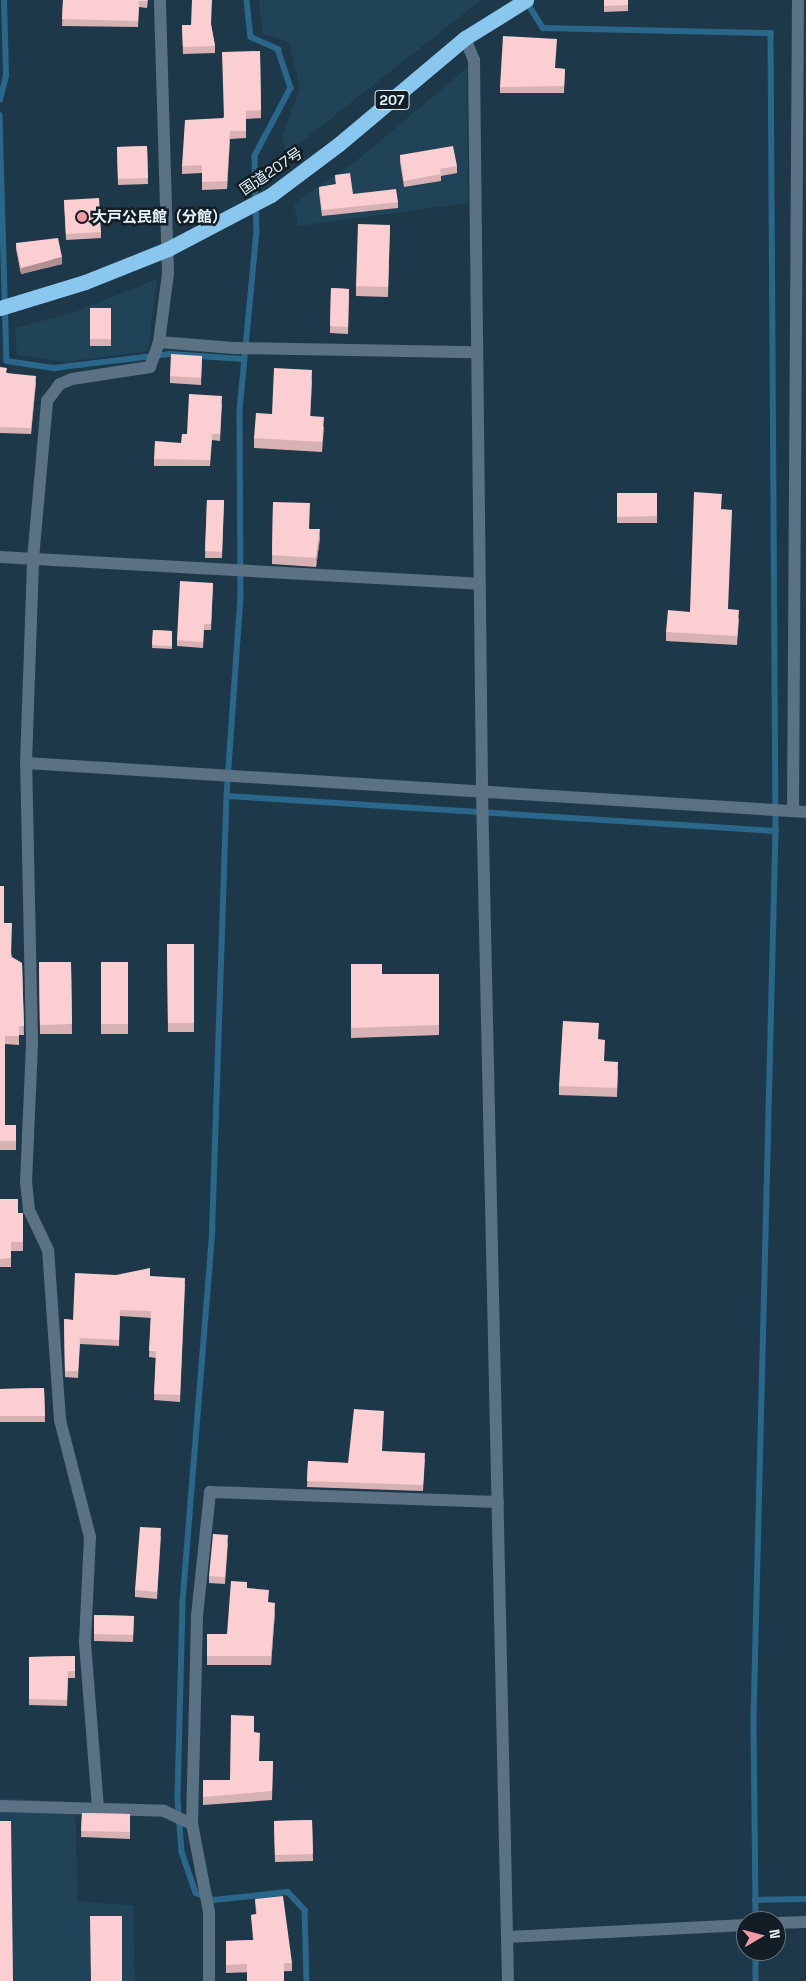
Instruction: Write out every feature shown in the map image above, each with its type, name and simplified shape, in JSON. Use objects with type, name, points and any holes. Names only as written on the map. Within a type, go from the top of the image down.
[{"type":"highway","name":"国道207号","points":[[7,306],[168,249],[271,195],[465,38],[520,3]]},
{"type":"street","points":[[98,1808],[84,1642],[90,1537],[60,1420],[48,1250],[29,1210],[26,1182],[32,1043],[26,763],[33,559],[47,401],[60,384],[72,379],[145,370],[153,363],[158,346],[168,249],[160,0]]},
{"type":"street","points":[[26,763],[793,811],[798,0]]},
{"type":"street","points":[[465,38],[474,60],[475,352],[482,820],[508,1981]]},
{"type":"street","points":[[158,346],[475,352]]},
{"type":"street","points":[[0,557],[479,584]]},
{"type":"street","points":[[209,1981],[209,1912],[206,1885],[192,1824],[197,1616],[210,1492],[498,1502]]},
{"type":"street","points":[[0,1806],[164,1811],[192,1824]]},
{"type":"street","points":[[786,1923],[806,1922]]},
{"type":"street","points":[[508,1938],[736,1925]]},
{"type":"shaded area","points":[[259,0],[481,0],[287,153],[282,137],[300,88],[289,42],[263,34]]},
{"type":"shaded area","points":[[467,68],[468,203],[298,226],[294,204],[361,157]]},
{"type":"shaded area","points":[[157,279],[148,351],[66,362],[17,355],[15,328],[75,312]]},
{"type":"shaded area","points":[[0,1798],[75,1802],[78,1902],[133,1905],[135,1981],[0,1981]]},
{"type":"building","points":[[63,0],[147,1],[139,1],[138,21],[62,19]]},
{"type":"building","points":[[192,0],[212,0],[211,24],[215,46],[183,47],[182,25],[191,25]]},
{"type":"building","points":[[604,0],[628,0],[628,5],[604,6]]},
{"type":"building","points":[[503,36],[557,39],[555,68],[565,69],[564,86],[500,87]]},
{"type":"building","points":[[260,51],[261,110],[246,111],[246,131],[230,131],[227,181],[202,182],[202,165],[182,166],[185,120],[224,118],[222,52]]},
{"type":"building","points":[[147,146],[148,178],[118,179],[117,147]]},
{"type":"building","points":[[453,146],[457,166],[440,169],[441,174],[404,181],[400,155]]},
{"type":"building","points":[[350,173],[353,194],[396,189],[398,202],[322,210],[319,187],[336,184],[335,175]]},
{"type":"building","name":"大戸公民館（分館）","points":[[99,198],[101,232],[66,234],[64,200]]},
{"type":"building","points":[[358,224],[390,225],[388,287],[356,286]]},
{"type":"building","points":[[58,238],[62,257],[21,268],[16,243]]},
{"type":"building","points":[[331,288],[349,289],[348,327],[330,326]]},
{"type":"building","points":[[90,308],[111,308],[111,339],[90,339]]},
{"type":"building","points":[[171,354],[202,356],[201,378],[170,376]]},
{"type":"building","points":[[0,367],[7,368],[6,373],[36,376],[31,428],[0,427]]},
{"type":"building","points":[[274,368],[312,370],[310,416],[324,417],[322,442],[254,438],[256,413],[272,414]]},
{"type":"building","points":[[189,394],[222,396],[220,434],[212,434],[210,460],[154,459],[155,441],[181,443],[182,434],[187,434]]},
{"type":"building","points":[[694,492],[722,494],[721,509],[732,510],[728,609],[739,610],[737,636],[666,632],[668,610],[690,612]]},
{"type":"building","points":[[617,493],[657,493],[657,516],[617,517]]},
{"type":"building","points":[[207,500],[224,500],[222,552],[205,551]]},
{"type":"building","points":[[273,502],[310,503],[309,529],[320,529],[316,558],[272,555]]},
{"type":"building","points":[[180,581],[213,583],[211,624],[204,624],[203,642],[177,640]]},
{"type":"building","points":[[153,630],[172,631],[172,646],[152,645]]},
{"type":"building","points":[[0,886],[4,886],[4,923],[12,923],[11,957],[22,963],[24,1026],[19,1026],[19,1036],[5,1036],[5,1125],[16,1125],[16,1141],[0,1141]]},
{"type":"building","points":[[167,944],[194,944],[194,1023],[168,1023]]},
{"type":"building","points":[[39,962],[71,962],[72,1024],[40,1025]]},
{"type":"building","points":[[101,962],[128,962],[128,1024],[101,1024]]},
{"type":"building","points":[[351,964],[382,964],[382,974],[439,974],[439,1025],[351,1028]]},
{"type":"building","points":[[563,1021],[599,1023],[598,1039],[605,1040],[604,1061],[618,1062],[617,1088],[559,1086]]},
{"type":"building","points":[[0,1199],[18,1199],[18,1213],[23,1213],[23,1242],[11,1242],[11,1258],[0,1259]]},
{"type":"building","points":[[150,1268],[150,1276],[185,1278],[180,1395],[154,1394],[156,1351],[149,1351],[151,1311],[120,1310],[119,1340],[80,1338],[78,1371],[65,1371],[64,1319],[73,1320],[75,1273],[116,1275]]},
{"type":"building","points":[[44,1388],[45,1416],[0,1416],[0,1389]]},
{"type":"building","points":[[354,1409],[384,1411],[382,1451],[425,1453],[423,1485],[307,1481],[308,1461],[348,1463]]},
{"type":"building","points":[[140,1527],[161,1528],[157,1592],[135,1590]]},
{"type":"building","points":[[213,1534],[228,1535],[225,1577],[209,1576]]},
{"type":"building","points":[[231,1581],[247,1582],[247,1588],[269,1590],[268,1602],[275,1603],[271,1656],[207,1656],[207,1634],[227,1634]]},
{"type":"building","points":[[94,1615],[134,1616],[133,1635],[94,1634]]},
{"type":"building","points":[[75,1656],[75,1671],[68,1671],[67,1700],[29,1699],[29,1657]]},
{"type":"building","points":[[231,1715],[254,1716],[254,1732],[260,1733],[259,1761],[273,1761],[272,1791],[203,1797],[203,1780],[230,1780]]},
{"type":"building","points":[[82,1813],[130,1814],[130,1832],[81,1831]]},
{"type":"building","points":[[312,1820],[313,1854],[275,1855],[274,1821]]},
{"type":"building","points":[[0,1821],[11,1821],[13,1981],[0,1981]]},
{"type":"building","points":[[283,1896],[292,1963],[284,1963],[284,1981],[247,1981],[247,1964],[226,1965],[226,1941],[254,1940],[251,1915],[257,1914],[255,1899]]},
{"type":"building","points":[[90,1916],[122,1916],[122,1981],[91,1981]]},
{"type":"waterway","points":[[0,100],[6,76],[4,0]]},
{"type":"waterway","points":[[247,0],[251,37],[278,49],[291,88],[255,156],[257,231],[240,411],[241,596],[227,796],[213,1229],[183,1605],[178,1799],[182,1852],[196,1893],[214,1900],[288,1892],[305,1910],[307,1981]]},
{"type":"waterway","points":[[527,2],[543,28],[771,33],[776,831],[754,1720],[756,1911]]},
{"type":"waterway","points":[[0,115],[7,361],[54,368],[170,354],[243,359]]},
{"type":"waterway","points":[[227,796],[776,831]]},
{"type":"waterway","points":[[755,1900],[806,1899]]},
{"type":"waterway","points":[[756,1961],[756,1981]]},
{"type":"place","name":"大戸公民館（分館）","points":[[82,217]]}]
